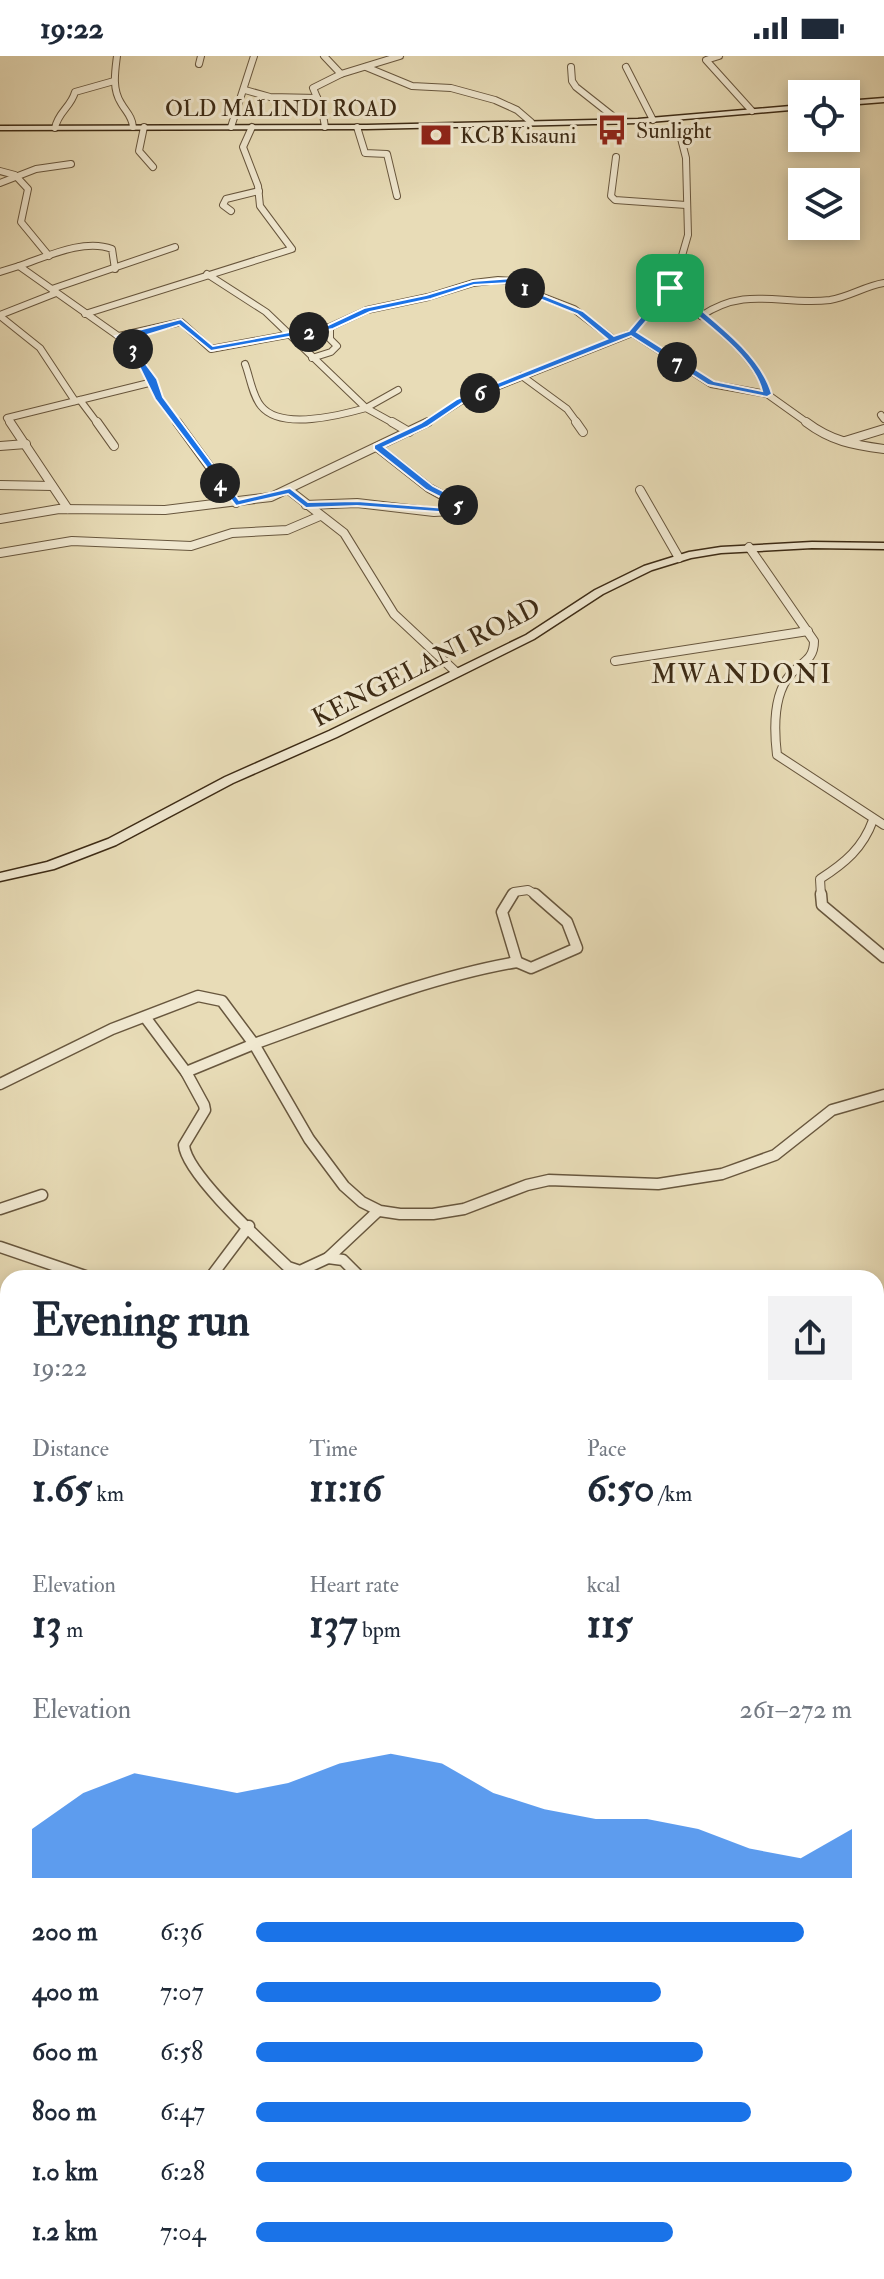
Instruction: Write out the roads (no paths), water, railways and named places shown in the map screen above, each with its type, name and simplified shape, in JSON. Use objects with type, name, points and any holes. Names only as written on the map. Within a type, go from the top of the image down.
[{"type":"main road","points":[[860,102],[884,100]]},
{"type":"main road","name":"OLD MALINDI ROAD","points":[[0,128],[357,127],[619,121],[788,108]]},
{"type":"main road","name":"KENGELANI ROAD","points":[[0,877],[50,866],[112,842],[229,780],[324,739],[542,630],[613,584],[679,558],[749,547],[884,546]]},
{"type":"street","points":[[117,56],[114,81],[120,102],[133,117],[133,127]]},
{"type":"street","points":[[199,64],[201,56]]},
{"type":"street","points":[[231,127],[254,56]]},
{"type":"street","points":[[324,56],[341,74]]},
{"type":"street","points":[[719,56],[706,60],[752,111]]},
{"type":"street","points":[[325,127],[322,109],[313,93],[314,87],[341,74],[396,57]]},
{"type":"street","points":[[366,67],[385,77],[420,88],[452,89],[500,102],[527,116],[531,122]]},
{"type":"street","points":[[571,67],[572,81],[576,87],[619,121]]},
{"type":"street","points":[[626,67],[653,120]]},
{"type":"street","points":[[55,128],[58,114],[72,103],[75,92],[114,81]]},
{"type":"street","points":[[245,90],[270,97],[317,98]]},
{"type":"street","points":[[0,519],[68,509],[165,510],[236,503],[290,491],[409,432],[461,401],[632,333],[670,288],[688,235],[686,158],[676,119]]},
{"type":"street","points":[[144,127],[139,151],[153,167]]},
{"type":"street","points":[[85,314],[207,274],[269,259],[292,249],[292,245],[262,210],[259,191],[243,147],[252,127]]},
{"type":"street","points":[[357,127],[365,153],[387,154],[397,196]]},
{"type":"street","points":[[616,157],[611,196],[615,200],[686,205]]},
{"type":"street","points":[[0,183],[36,169],[71,164]]},
{"type":"street","points":[[0,171],[18,177],[29,194],[21,222],[49,256]]},
{"type":"street","points":[[231,211],[223,205],[226,199],[259,191]]},
{"type":"street","points":[[0,272],[49,256],[106,245],[112,249],[115,269]]},
{"type":"street","points":[[114,446],[40,348],[0,316],[54,291],[175,247]]},
{"type":"street","points":[[19,266],[132,347],[153,382],[158,397],[236,503]]},
{"type":"street","points":[[207,274],[266,312],[366,408],[409,432]]},
{"type":"street","points":[[119,336],[181,322],[211,349],[330,327],[367,310],[428,297],[473,283],[514,280],[530,292],[580,313],[613,339]]},
{"type":"street","points":[[701,316],[717,303],[734,298],[825,300],[884,283]]},
{"type":"street","points":[[670,288],[756,366],[767,394]]},
{"type":"street","points":[[312,358],[331,352],[337,346],[330,339],[330,327]]},
{"type":"street","points":[[632,333],[711,384],[767,394],[812,428],[840,442],[884,449]]},
{"type":"street","points":[[245,364],[261,405],[268,411],[318,419],[366,408],[398,390]]},
{"type":"street","points":[[522,376],[559,401],[583,432]]},
{"type":"street","points":[[68,509],[26,444],[3,415],[153,382]]},
{"type":"street","points":[[840,442],[884,429]]},
{"type":"street","points":[[0,446],[26,444]]},
{"type":"street","points":[[306,505],[357,503],[434,512],[451,511],[458,504],[429,488],[377,447]]},
{"type":"street","points":[[0,485],[52,486]]},
{"type":"street","points":[[640,490],[679,558]]},
{"type":"street","points":[[290,491],[348,538],[368,576],[394,614],[456,672]]},
{"type":"street","points":[[0,553],[64,541],[191,546],[232,533],[287,530],[320,516]]},
{"type":"street","points":[[749,547],[812,636],[814,652],[810,661],[786,681],[778,709],[777,755],[884,825]]},
{"type":"street","points":[[615,661],[808,631]]},
{"type":"street","points":[[873,820],[865,843],[852,857],[820,879],[818,888],[822,905],[884,957]]},
{"type":"street","points":[[186,1072],[254,1044],[433,983],[499,964],[517,962],[531,968],[578,945],[576,936],[562,917],[528,890],[512,894],[502,912],[517,962]]},
{"type":"street","points":[[0,1084],[58,1054],[145,1017],[198,996],[215,997],[222,1001],[254,1044],[325,1164],[350,1191],[378,1211],[414,1213],[461,1210],[488,1203],[532,1182],[570,1179],[661,1184],[695,1180],[763,1161],[807,1133],[818,1119],[845,1103],[884,1095]]},
{"type":"street","points":[[145,1017],[186,1072],[205,1110],[183,1149],[219,1200],[294,1270]]},
{"type":"street","points":[[0,1209],[42,1195]]},
{"type":"street","points":[[302,1270],[328,1258],[378,1211]]},
{"type":"street","points":[[216,1270],[249,1226]]},
{"type":"street","points":[[0,1247],[68,1270]]},
{"type":"street","points":[[328,1258],[343,1260],[353,1270]]},
{"type":"place","name":"Sunlight","points":[[612,130]]},
{"type":"place","name":"KCB Kisauni","points":[[436,135]]},
{"type":"district","name":"MWANDONI","points":[[742,674]]}]
